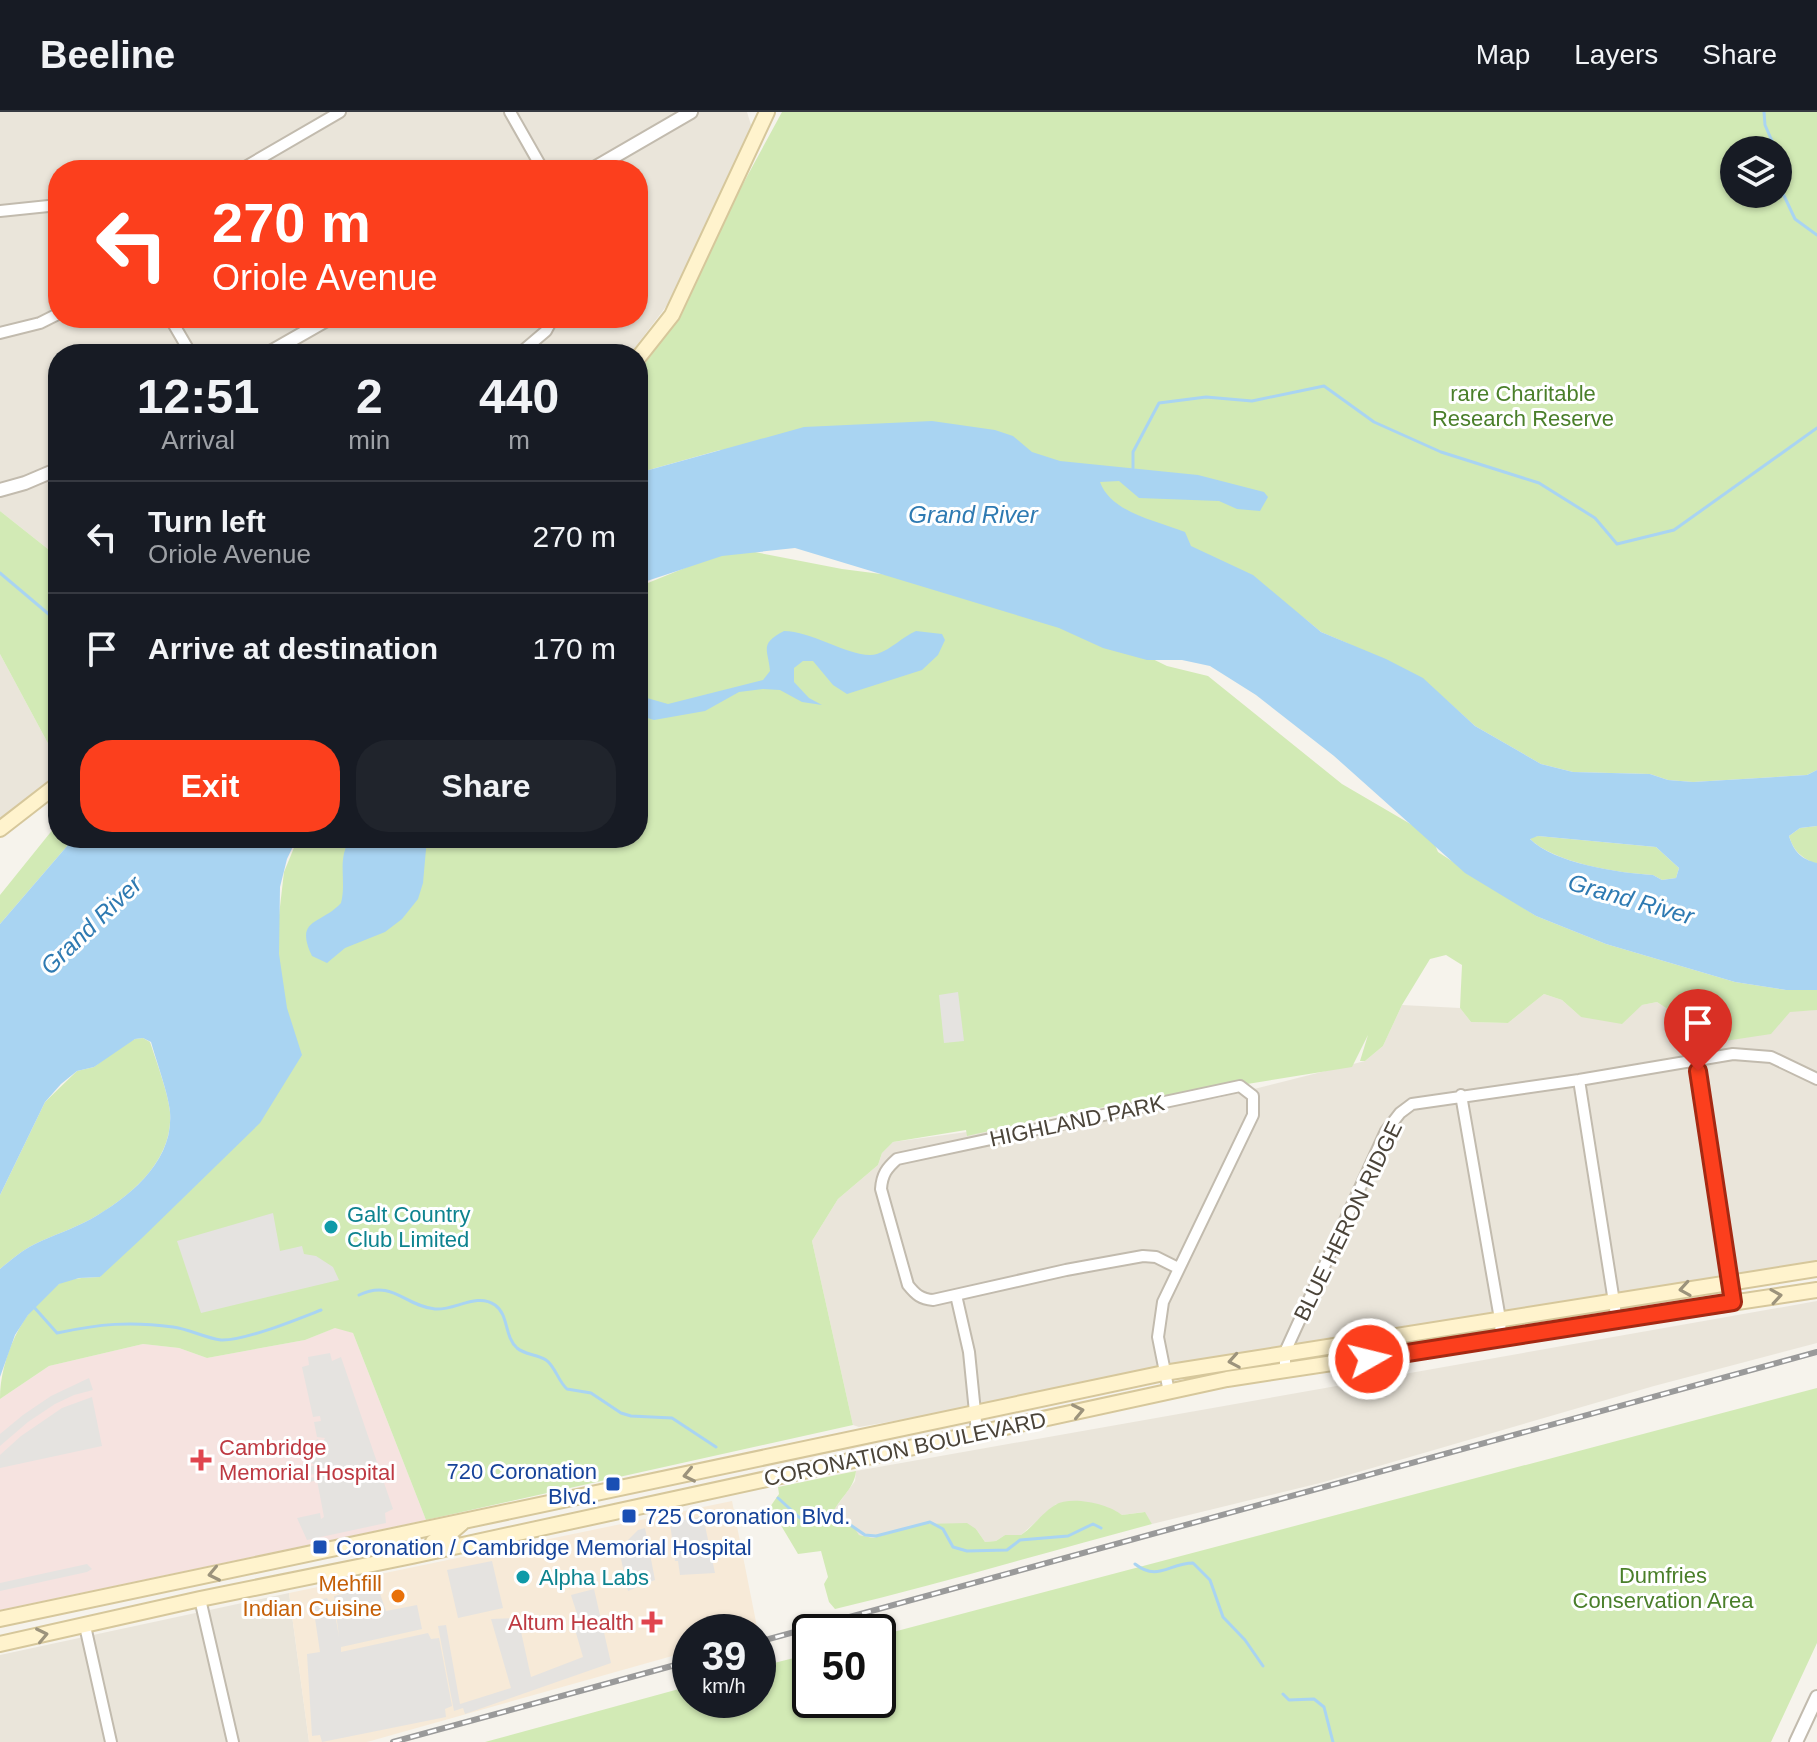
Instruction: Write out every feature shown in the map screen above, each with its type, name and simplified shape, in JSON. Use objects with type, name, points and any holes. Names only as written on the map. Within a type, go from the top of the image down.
[{"type":"main road","points":[[648,347],[672,315],[767,112]]},
{"type":"main road","points":[[0,829],[48,792]]},
{"type":"main road","name":"CORONATION BOULEVARD","points":[[0,1619],[1164,1373],[1817,1269]]},
{"type":"main road","name":"CORONATION BOULEVARD","points":[[0,1644],[1227,1379],[1817,1290]]},
{"type":"main road","points":[[1420,1331],[1424,1351]]},
{"type":"main road","points":[[807,1449],[810,1468]]},
{"type":"main road","points":[[432,1551],[433,1542],[447,1536],[463,1522]]},
{"type":"street","points":[[257,160],[340,112]]},
{"type":"street","points":[[510,112],[537,160]]},
{"type":"street","points":[[608,160],[691,112]]},
{"type":"street","points":[[0,211],[48,206]]},
{"type":"street","points":[[0,333],[48,319]]},
{"type":"street","points":[[284,344],[312,328]]},
{"type":"street","points":[[531,344],[548,328]]},
{"type":"street","points":[[0,490],[48,473]]},
{"type":"street","name":"BLUE HERON RIDGE","points":[[1285,1371],[1285,1352],[1386,1131],[1400,1113],[1412,1104],[1733,1054],[1771,1057],[1817,1079]]},
{"type":"street","points":[[1696,1061],[1733,1302]]},
{"type":"street","points":[[1579,1080],[1617,1321]]},
{"type":"street","name":"HIGHLAND PARK","points":[[1169,1392],[1159,1320],[1163,1302],[1253,1115],[1253,1096],[1240,1086],[897,1159],[886,1169],[882,1178],[881,1189],[908,1285],[924,1299],[933,1300],[1143,1256],[1156,1257],[1178,1268]]},
{"type":"street","points":[[1461,1095],[1501,1339]]},
{"type":"street","points":[[956,1295],[969,1352],[977,1432]]},
{"type":"street","points":[[200,1599],[233,1742]]},
{"type":"street","points":[[85,1626],[111,1742]]},
{"type":"street","points":[[1796,1742],[1817,1697]]},
{"type":"shaded area","points":[[0,112],[747,112],[752,128],[674,296],[638,344],[48,344],[48,549],[0,511]]},
{"type":"shaded area","points":[[0,654],[48,743],[48,786],[0,820]]},
{"type":"shaded area","points":[[958,992],[964,1041],[944,1043],[939,995]]},
{"type":"shaded area","points":[[1544,994],[1562,1000],[1581,1017],[1657,1002],[1675,1014],[1817,1010],[1817,1263],[859,1427],[853,1425],[812,1241],[838,1199],[878,1165],[882,1153],[893,1142],[1218,1098],[1365,1061],[1383,1046],[1402,1005],[1460,1008],[1471,1022],[1508,1023]]},
{"type":"shaded area","points":[[273,1213],[280,1251],[302,1246],[304,1254],[316,1256],[333,1267],[339,1280],[201,1313],[177,1241]]},
{"type":"shaded area","points":[[1817,1301],[1817,1343],[1654,1386],[1324,1482],[1152,1524],[1144,1512],[1122,1515],[1056,1504],[1021,1535],[1005,1535],[996,1541],[985,1542],[976,1529],[923,1524],[873,1538],[859,1535],[831,1518],[855,1481],[856,1471]]},
{"type":"shaded area","name":"Cambridge Memorial Hospital","points":[[337,1327],[353,1333],[426,1520],[0,1610],[0,1399],[49,1366],[143,1344],[179,1348],[207,1358],[305,1340]]},
{"type":"shaded area","points":[[330,1353],[332,1361],[341,1357],[393,1509],[385,1513],[386,1523],[307,1540],[297,1518],[320,1513],[321,1519],[324,1517],[317,1480],[310,1482],[309,1478],[316,1477],[316,1474],[309,1475],[307,1468],[315,1465],[308,1461],[317,1439],[323,1442],[325,1438],[317,1437],[314,1422],[321,1421],[320,1416],[313,1417],[302,1367],[309,1365],[308,1357]]},
{"type":"shaded area","points":[[89,1378],[93,1390],[55,1404],[0,1446],[0,1434],[23,1415],[51,1396]]},
{"type":"shaded area","points":[[92,1397],[102,1446],[0,1468],[0,1455],[21,1436],[62,1408]]},
{"type":"shaded area","points":[[732,1501],[754,1614],[672,1614],[672,1656],[367,1742],[309,1742],[289,1593]]},
{"type":"shaded area","points":[[703,1516],[715,1573],[680,1575],[670,1523]]},
{"type":"shaded area","points":[[645,1528],[655,1580],[628,1591],[618,1545]]},
{"type":"shaded area","points":[[492,1561],[503,1608],[458,1618],[447,1570]]},
{"type":"shaded area","points":[[87,1564],[92,1569],[87,1572],[0,1591],[0,1583]]},
{"type":"shaded area","points":[[377,1585],[386,1611],[417,1605],[422,1629],[341,1647],[341,1652],[428,1633],[431,1639],[439,1638],[452,1706],[445,1709],[446,1717],[322,1742],[320,1735],[312,1736],[307,1654],[320,1652],[313,1605],[327,1598],[333,1602],[339,1637],[334,1596]]},
{"type":"shaded area","points":[[594,1589],[611,1663],[465,1714],[463,1708],[454,1711],[438,1626],[446,1625],[460,1704],[511,1688],[491,1619],[518,1618],[531,1677],[583,1657],[571,1616],[577,1614],[571,1595]]},
{"type":"shaded area","points":[[289,1593],[309,1742],[0,1742],[0,1655]]},
{"type":"green space","name":"rare Charitable Research Reserve","points":[[782,112],[1817,112],[1817,770],[1807,775],[1693,782],[1668,780],[1650,774],[1573,772],[1541,764],[1475,726],[1444,698],[1347,643],[1321,632],[1304,618],[720,450],[648,470],[648,359]]},
{"type":"green space","points":[[0,511],[48,549],[48,743],[0,654]]},
{"type":"green space","points":[[734,548],[842,569],[1013,591],[1167,666],[1208,676],[1342,784],[1431,836],[1438,852],[1536,916],[1606,944],[1735,982],[1786,990],[1817,990],[1817,1010],[1790,1012],[1771,1034],[1705,1044],[1680,1032],[1675,1014],[1657,1002],[1642,1005],[1622,1024],[1581,1017],[1562,1000],[1544,994],[1508,1023],[1471,1022],[1460,1008],[1462,965],[1446,955],[1430,959],[1402,1005],[1383,1046],[1365,1061],[1360,1061],[1368,1035],[1352,1067],[1068,1113],[967,1136],[966,1130],[893,1142],[882,1153],[878,1165],[838,1199],[812,1241],[853,1425],[426,1520],[353,1333],[335,1328],[305,1340],[207,1358],[179,1348],[143,1344],[49,1366],[0,1399],[4,1367],[24,1321],[45,1295],[61,1282],[100,1277],[273,967],[284,872],[294,848],[648,848],[648,583]]},
{"type":"green space","points":[[1817,826],[1816,864],[1799,853],[1789,836],[1800,828]]},
{"type":"green space","points":[[48,835],[48,848],[65,848],[0,924],[0,895]]},
{"type":"green space","points":[[1538,836],[1656,847],[1679,868],[1676,878],[1662,880],[1653,875],[1587,865],[1554,854],[1529,838]]},
{"type":"green space","points":[[143,1038],[150,1042],[170,1112],[165,1146],[157,1162],[120,1200],[84,1223],[30,1246],[0,1269],[0,1195],[45,1102],[77,1071],[94,1067],[121,1046]]},
{"type":"green space","name":"Dumfries Conservation Area","points":[[1817,1388],[1817,1643],[1771,1742],[485,1742],[672,1691],[672,1718],[776,1718],[776,1662],[792,1658],[792,1718],[896,1718],[896,1631]]},
{"type":"green space","points":[[856,1471],[852,1484],[831,1518],[836,1523],[851,1523],[859,1535],[873,1538],[923,1524],[967,1523],[976,1529],[985,1542],[996,1541],[1005,1535],[1021,1535],[1055,1505],[1070,1501],[1099,1504],[1122,1515],[1145,1512],[1152,1524],[835,1609],[829,1602],[824,1584],[828,1577],[821,1551],[798,1554],[770,1507],[779,1494],[778,1487]]},
{"type":"water","name":"Grand River","points":[[932,421],[995,430],[1013,436],[1032,452],[1060,461],[1198,475],[1264,492],[1268,497],[1260,511],[1237,509],[1219,501],[1139,498],[1119,481],[1100,482],[1106,493],[1125,509],[1185,532],[1191,546],[1253,575],[1321,632],[1423,678],[1475,726],[1541,764],[1573,772],[1650,774],[1668,780],[1693,782],[1807,775],[1817,770],[1817,826],[1800,828],[1789,836],[1799,854],[1817,863],[1817,990],[1786,990],[1735,982],[1606,944],[1536,916],[1465,873],[1334,756],[1256,695],[1210,666],[1182,660],[1147,660],[1103,648],[1059,628],[795,548],[722,556],[648,581],[648,470],[804,427]],"holes":[[[1538,836],[1656,847],[1679,868],[1676,878],[1662,880],[1653,875],[1570,860],[1540,847],[1530,839]]]},
{"type":"water","points":[[784,631],[795,632],[868,655],[882,652],[916,631],[942,634],[945,640],[938,655],[922,670],[847,694],[833,685],[813,661],[803,661],[794,668],[794,682],[809,698],[822,705],[802,702],[780,690],[763,689],[739,692],[705,711],[654,720],[648,718],[648,698],[668,704],[763,680],[770,671],[768,644]]},
{"type":"water","name":"Grand River","points":[[65,848],[292,848],[280,887],[279,954],[287,1008],[302,1055],[260,1123],[142,1238],[100,1277],[79,1278],[59,1284],[28,1315],[15,1335],[0,1377],[0,1269],[30,1246],[84,1223],[134,1189],[157,1162],[165,1147],[170,1112],[151,1042],[143,1038],[135,1039],[94,1067],[77,1071],[45,1102],[0,1195],[0,924]]},
{"type":"water","points":[[346,848],[426,848],[423,883],[418,899],[402,919],[385,932],[345,948],[327,963],[312,956],[306,935],[312,924],[341,903]]},
{"type":"waterway","points":[[1764,112],[1770,136]]},
{"type":"waterway","points":[[1790,208],[1795,219],[1817,235]]},
{"type":"waterway","points":[[1133,468],[1133,452],[1159,403],[1206,397],[1252,401],[1324,386],[1374,422],[1441,452],[1539,483],[1595,518],[1617,544],[1674,530],[1817,428]]},
{"type":"waterway","points":[[0,573],[48,614]]},
{"type":"waterway","points":[[359,1295],[381,1290],[435,1309],[473,1301],[488,1302],[499,1309],[517,1348],[546,1360],[567,1389],[591,1393],[631,1416],[672,1418],[716,1447]]},
{"type":"waterway","points":[[33,1306],[57,1333],[143,1324],[179,1328],[221,1340],[257,1333],[321,1310]]},
{"type":"waterway","points":[[778,1498],[800,1518],[849,1524],[865,1535],[876,1536],[930,1522],[943,1529],[953,1547],[967,1551],[1007,1550],[1020,1540],[1068,1536],[1093,1524],[1101,1528]]},
{"type":"waterway","points":[[1135,1564],[1157,1572],[1193,1563],[1210,1580],[1223,1617],[1245,1640],[1263,1666]]},
{"type":"waterway","points":[[1283,1694],[1289,1700],[1314,1699],[1324,1707],[1333,1742]]},
{"type":"railway","points":[[776,1637],[1817,1352]]},
{"type":"railway","points":[[393,1742],[672,1666]]},
{"type":"place","name":"Galt Country Club Limited","points":[[331,1227]]},
{"type":"place","name":"Cambridge Memorial Hospital","points":[[201,1460]]},
{"type":"place","name":"720 Coronation Blvd.","points":[[613,1484]]},
{"type":"place","name":"725 Coronation Blvd.","points":[[629,1516]]},
{"type":"place","name":"Coronation / Cambridge Memorial Hospital","points":[[320,1547]]},
{"type":"place","name":"Alpha Labs","points":[[523,1577]]},
{"type":"place","name":"Mehfill Indian Cuisine","points":[[398,1596]]},
{"type":"place","name":"Altum Health","points":[[652,1622]]},
{"type":"route","points":[[1369,1359],[1733,1302],[1698,1071]]}]
